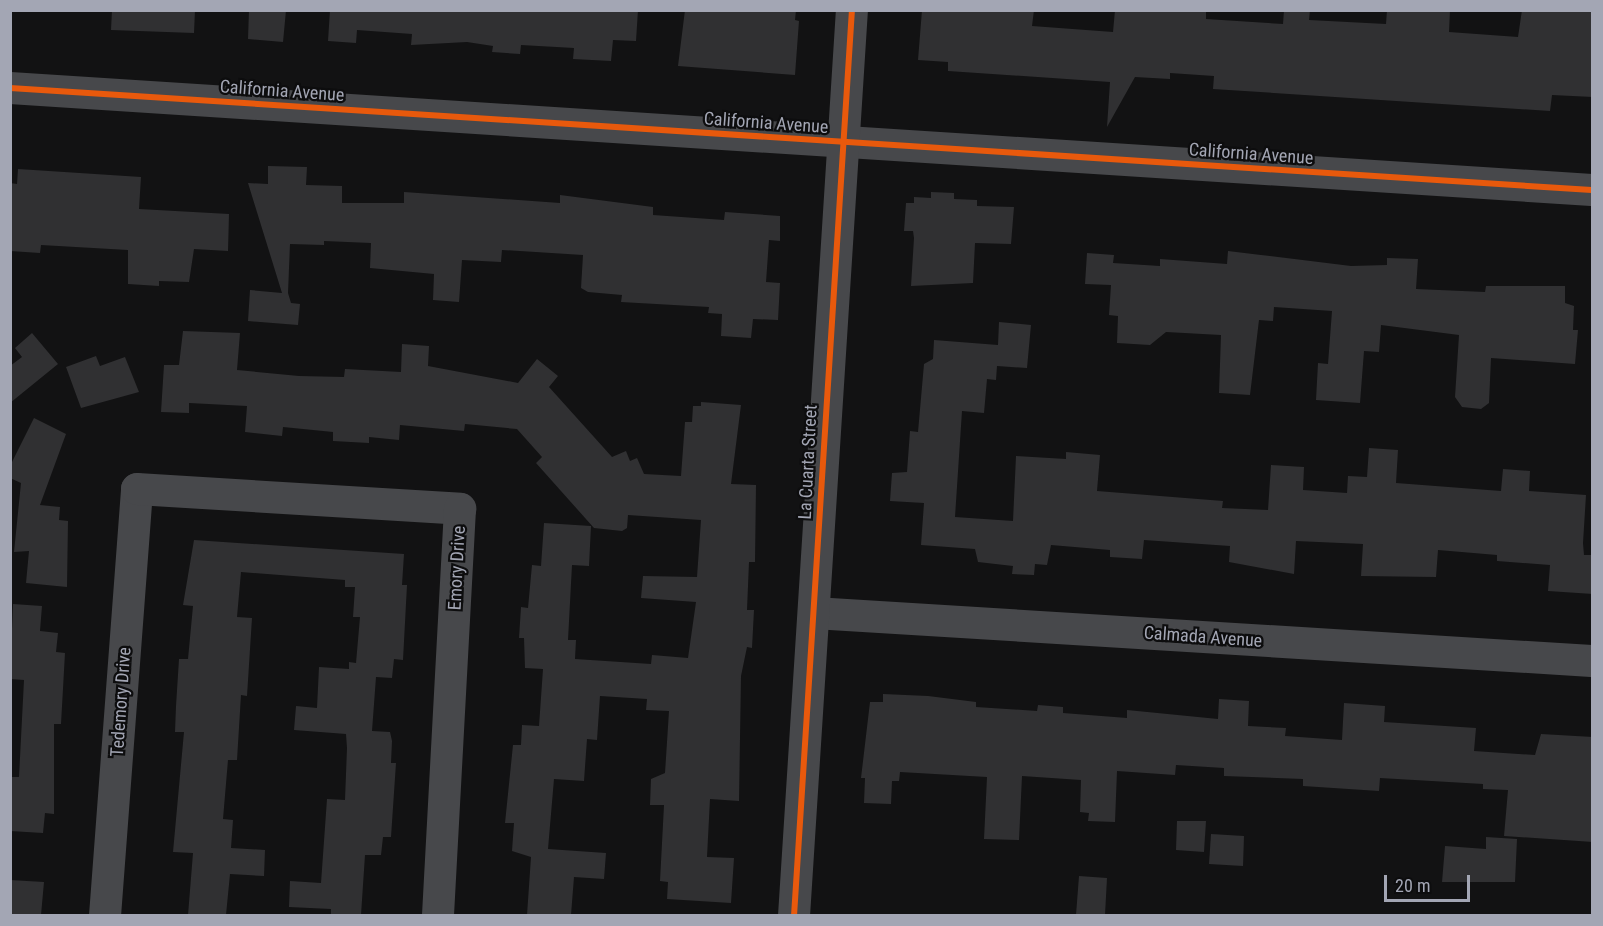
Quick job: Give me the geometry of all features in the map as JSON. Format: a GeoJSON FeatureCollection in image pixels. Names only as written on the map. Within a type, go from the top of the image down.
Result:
{"type":"FeatureCollection","features":[{"type":"Feature","properties":{"kind":"street","name":"La Cuarta Street"},"geometry":{"type":"LineString","coordinates":[[794,915],[852,10]]}},
{"type":"Feature","properties":{"kind":"street","name":"California Avenue"},"geometry":{"type":"LineString","coordinates":[[10,88],[1593,190]]}},
{"type":"Feature","properties":{"kind":"street","name":"Tedemory Drive"},"geometry":{"type":"LineString","coordinates":[[105,915],[137,489]]}},
{"type":"Feature","properties":{"kind":"street","name":"Emory Drive"},"geometry":{"type":"LineString","coordinates":[[137,489],[460,509],[438,915]]}},
{"type":"Feature","properties":{"kind":"street","name":"Calmada Avenue"},"geometry":{"type":"LineString","coordinates":[[814,613],[1593,661]]}},
{"type":"Feature","properties":{"kind":"building"},"geometry":{"type":"Polygon","coordinates":[[[112,10],[195,10],[194,33],[111,30],[112,10]]]}},
{"type":"Feature","properties":{"kind":"building"},"geometry":{"type":"Polygon","coordinates":[[[249,10],[286,10],[283,42],[248,39],[249,10]]]}},
{"type":"Feature","properties":{"kind":"building"},"geometry":{"type":"Polygon","coordinates":[[[330,10],[638,10],[636,41],[613,40],[611,61],[573,59],[574,48],[521,45],[520,54],[492,52],[493,46],[467,42],[411,45],[412,34],[357,30],[356,43],[328,41],[330,10]]]}},
{"type":"Feature","properties":{"kind":"building"},"geometry":{"type":"Polygon","coordinates":[[[685,10],[796,10],[795,20],[799,21],[795,75],[678,66],[685,10]]]}},
{"type":"Feature","properties":{"kind":"building"},"geometry":{"type":"Polygon","coordinates":[[[922,10],[1034,10],[1032,26],[1113,32],[1115,10],[1206,10],[1206,19],[1283,24],[1284,10],[1310,10],[1309,20],[1386,24],[1387,10],[1450,10],[1449,32],[1518,37],[1522,10],[1593,10],[1593,97],[1552,95],[1550,111],[1213,89],[1214,76],[1170,73],[1170,79],[1135,77],[1107,127],[1110,82],[948,71],[948,62],[918,60],[922,10]]]}},
{"type":"Feature","properties":{"kind":"building"},"geometry":{"type":"Polygon","coordinates":[[[268,166],[307,167],[306,185],[342,186],[342,203],[404,203],[404,192],[560,203],[560,195],[653,207],[653,215],[724,220],[725,212],[780,216],[780,241],[769,240],[766,282],[780,283],[778,320],[753,319],[751,338],[721,336],[722,314],[708,313],[709,307],[621,302],[622,295],[588,292],[581,288],[583,255],[502,250],[501,262],[462,260],[459,302],[433,300],[434,274],[370,268],[371,243],[324,241],[324,245],[290,244],[288,293],[291,303],[300,304],[298,325],[248,321],[250,290],[282,293],[248,183],[268,184],[268,166]]]}},
{"type":"Feature","properties":{"kind":"building"},"geometry":{"type":"Polygon","coordinates":[[[18,169],[141,177],[139,209],[229,214],[228,251],[194,249],[189,282],[159,281],[159,286],[128,284],[128,250],[41,245],[40,253],[10,251],[10,183],[17,184],[18,169]]]}},
{"type":"Feature","properties":{"kind":"building"},"geometry":{"type":"Polygon","coordinates":[[[931,192],[954,193],[954,199],[977,200],[977,206],[1014,207],[1011,244],[975,243],[973,283],[911,286],[914,238],[913,231],[904,231],[906,203],[914,203],[914,197],[931,198],[931,192]]]}},
{"type":"Feature","properties":{"kind":"building"},"geometry":{"type":"Polygon","coordinates":[[[1228,251],[1351,266],[1387,265],[1387,258],[1418,259],[1416,289],[1485,292],[1486,286],[1565,286],[1565,303],[1574,306],[1573,330],[1578,330],[1575,364],[1491,358],[1489,403],[1481,409],[1462,407],[1455,397],[1459,335],[1381,325],[1379,352],[1364,351],[1360,403],[1316,400],[1318,363],[1328,364],[1332,311],[1274,307],[1273,321],[1259,320],[1250,395],[1219,393],[1221,335],[1166,332],[1150,345],[1117,343],[1118,316],[1109,315],[1111,285],[1085,284],[1087,253],[1114,255],[1113,263],[1160,266],[1160,259],[1227,264],[1228,251]]]}},
{"type":"Feature","properties":{"kind":"building"},"geometry":{"type":"Polygon","coordinates":[[[999,322],[1031,325],[1027,368],[997,366],[996,380],[987,379],[984,413],[962,411],[955,517],[1013,521],[1016,456],[1066,459],[1066,452],[1100,455],[1097,491],[1223,501],[1222,508],[1268,510],[1271,465],[1304,467],[1303,490],[1347,493],[1348,476],[1367,477],[1369,448],[1398,450],[1396,483],[1501,491],[1503,469],[1530,471],[1529,491],[1586,495],[1583,543],[1584,555],[1593,555],[1593,594],[1548,591],[1550,565],[1497,561],[1497,555],[1438,550],[1436,577],[1361,576],[1363,544],[1296,541],[1294,574],[1229,562],[1230,546],[1144,540],[1142,559],[1110,557],[1110,550],[1051,545],[1047,565],[1035,564],[1034,575],[1012,574],[1013,566],[978,562],[975,549],[921,545],[924,503],[890,501],[892,473],[907,472],[910,431],[918,432],[924,364],[933,359],[934,340],[998,345],[999,322]]]}},
{"type":"Feature","properties":{"kind":"building"},"geometry":{"type":"Polygon","coordinates":[[[183,331],[240,333],[237,370],[299,376],[344,377],[345,369],[401,372],[402,344],[429,346],[428,366],[518,383],[537,359],[558,376],[549,387],[612,457],[626,451],[630,461],[637,458],[644,474],[681,476],[685,422],[692,422],[693,406],[701,406],[701,402],[741,405],[731,484],[756,485],[755,562],[749,562],[747,610],[754,610],[752,648],[747,647],[741,676],[739,801],[710,799],[707,857],[734,858],[731,903],[667,899],[668,882],[660,881],[664,805],[650,805],[651,779],[665,773],[669,711],[646,710],[647,699],[600,696],[597,740],[587,739],[584,781],[554,779],[548,849],[606,853],[604,879],[574,877],[571,915],[527,915],[531,857],[512,851],[514,823],[505,823],[513,745],[521,745],[522,725],[539,726],[543,669],[525,668],[524,638],[519,638],[521,607],[528,608],[532,565],[541,566],[544,523],[591,526],[589,566],[572,565],[568,640],[576,640],[575,659],[651,664],[652,655],[688,658],[696,602],[641,598],[643,576],[697,577],[701,520],[628,515],[627,528],[622,531],[594,528],[536,463],[542,457],[517,429],[465,424],[464,431],[400,425],[399,440],[369,437],[369,443],[333,441],[333,432],[283,427],[282,436],[245,432],[247,406],[189,403],[189,413],[161,412],[164,365],[179,365],[183,331]]]}},
{"type":"Feature","properties":{"kind":"building"},"geometry":{"type":"Polygon","coordinates":[[[32,333],[58,364],[10,403],[10,366],[22,357],[15,348],[32,333]]]}},
{"type":"Feature","properties":{"kind":"building"},"geometry":{"type":"Polygon","coordinates":[[[96,356],[100,366],[125,357],[139,392],[81,408],[66,367],[96,356]]]}},
{"type":"Feature","properties":{"kind":"building"},"geometry":{"type":"Polygon","coordinates":[[[34,418],[66,434],[40,505],[60,507],[59,520],[68,521],[67,587],[26,583],[29,551],[14,552],[21,483],[10,478],[10,466],[34,418]]]}},
{"type":"Feature","properties":{"kind":"building"},"geometry":{"type":"Polygon","coordinates":[[[194,540],[404,554],[402,585],[407,585],[403,660],[394,659],[392,678],[376,677],[372,731],[390,732],[391,763],[396,763],[391,837],[383,837],[381,855],[365,855],[361,915],[331,915],[331,909],[289,907],[290,881],[321,883],[327,799],[345,800],[347,748],[346,734],[294,730],[296,706],[317,708],[319,667],[349,669],[349,662],[356,663],[360,617],[353,617],[355,587],[345,587],[345,580],[241,572],[237,617],[252,618],[247,696],[241,695],[237,760],[228,760],[223,819],[233,820],[231,848],[265,850],[264,876],[230,874],[226,915],[188,915],[193,853],[173,852],[184,732],[175,732],[179,659],[188,659],[193,606],[183,605],[194,540]]]}},
{"type":"Feature","properties":{"kind":"building"},"geometry":{"type":"Polygon","coordinates":[[[13,604],[42,606],[40,631],[58,633],[56,652],[65,653],[61,724],[54,724],[54,814],[45,813],[43,833],[10,831],[10,777],[19,777],[24,680],[10,679],[13,604]]]}},
{"type":"Feature","properties":{"kind":"building"},"geometry":{"type":"Polygon","coordinates":[[[883,694],[928,696],[976,702],[976,707],[1037,711],[1038,705],[1063,707],[1063,713],[1127,718],[1127,710],[1218,719],[1219,699],[1249,701],[1248,726],[1286,728],[1285,736],[1342,740],[1344,703],[1385,706],[1384,722],[1476,728],[1474,751],[1535,755],[1541,734],[1593,737],[1593,842],[1504,836],[1508,790],[1483,789],[1483,784],[1380,778],[1379,791],[1303,786],[1303,779],[1224,776],[1224,768],[1176,765],[1175,775],[1117,771],[1115,822],[1088,821],[1089,813],[1080,812],[1081,780],[1022,776],[1019,840],[984,839],[987,777],[900,772],[899,781],[892,781],[891,804],[864,803],[865,778],[861,778],[870,702],[883,702],[883,694]]]}},
{"type":"Feature","properties":{"kind":"building"},"geometry":{"type":"Polygon","coordinates":[[[1177,821],[1206,821],[1204,852],[1176,850],[1177,821]]]}},
{"type":"Feature","properties":{"kind":"building"},"geometry":{"type":"Polygon","coordinates":[[[1211,834],[1244,836],[1243,866],[1209,864],[1211,834]]]}},
{"type":"Feature","properties":{"kind":"building"},"geometry":{"type":"Polygon","coordinates":[[[1486,837],[1517,839],[1515,882],[1442,882],[1445,846],[1486,849],[1486,837]]]}},
{"type":"Feature","properties":{"kind":"building"},"geometry":{"type":"Polygon","coordinates":[[[1079,876],[1107,878],[1105,915],[1076,915],[1079,876]]]}},
{"type":"Feature","properties":{"kind":"building"},"geometry":{"type":"Polygon","coordinates":[[[10,880],[44,882],[41,915],[10,915],[10,880]]]}},
{"type":"Feature","properties":{"kind":"cycle path"},"geometry":{"type":"LineString","coordinates":[[794,916],[852,10]]}},
{"type":"Feature","properties":{"kind":"cycle path"},"geometry":{"type":"LineString","coordinates":[[10,88],[1592,190]]}}]}
